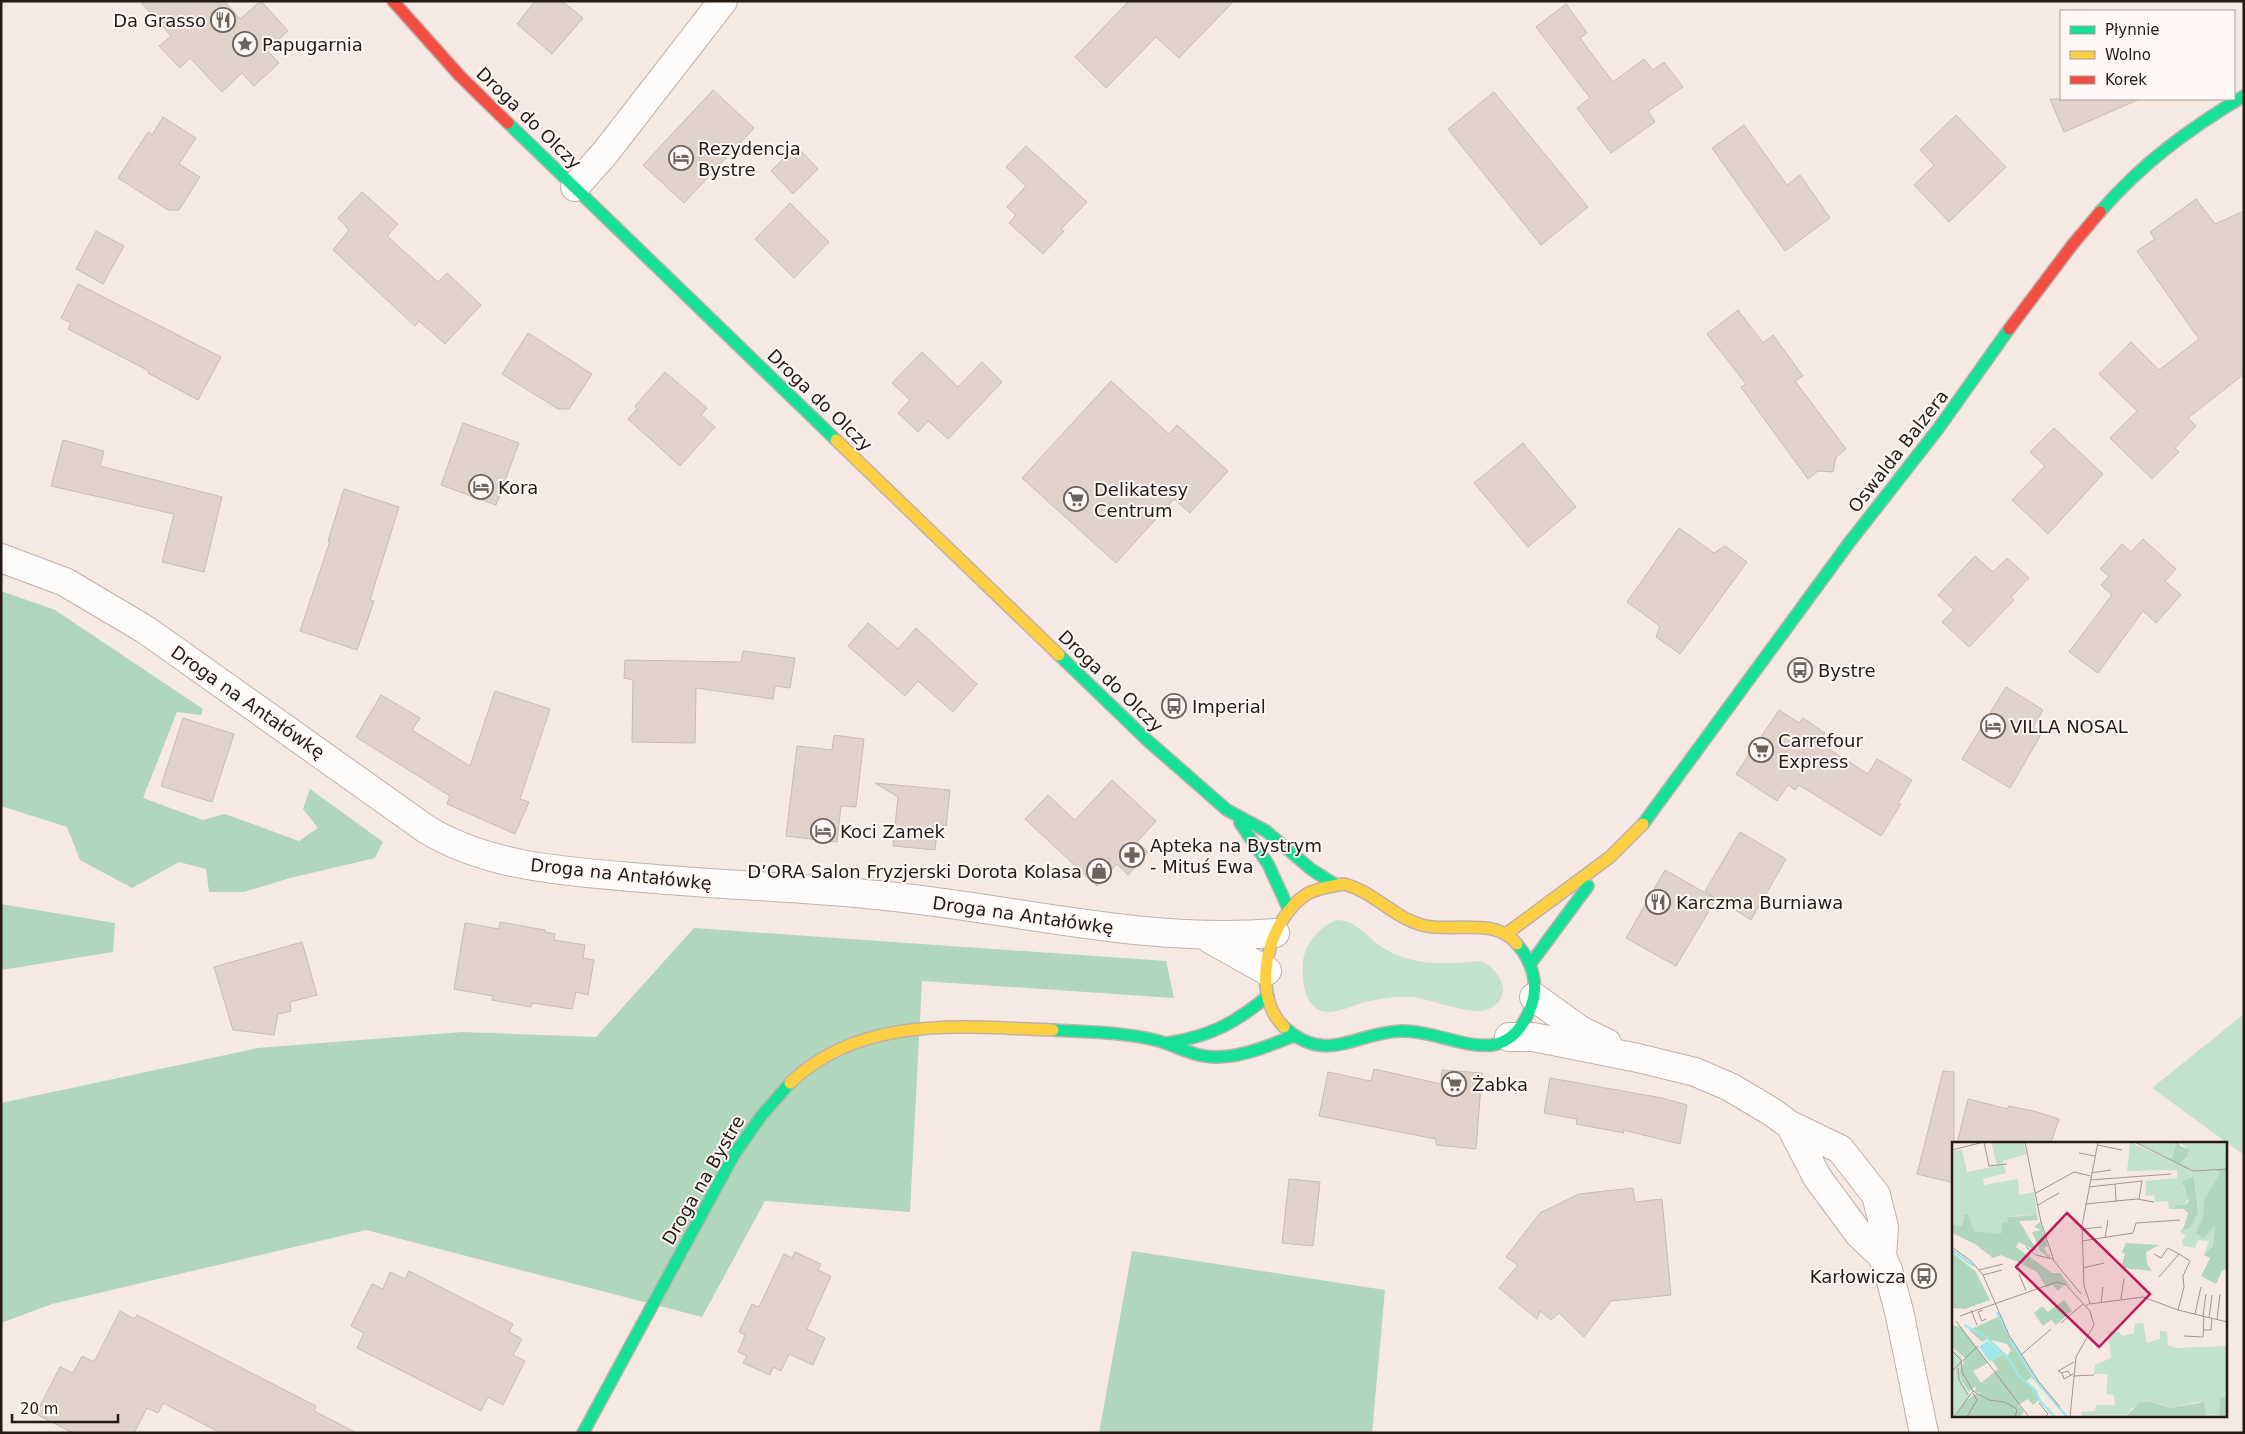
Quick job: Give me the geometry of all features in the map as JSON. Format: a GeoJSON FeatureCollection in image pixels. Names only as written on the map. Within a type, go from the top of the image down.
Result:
{"type":"FeatureCollection","features":[{"type":"Feature","properties":{"kind":"street","name":"Droga do Olczy"},"geometry":{"type":"LineString","coordinates":[[393,1],[460,76],[1093,689],[1207,794],[1233,814],[1266,831],[1312,870],[1336,885]]}},
{"type":"Feature","properties":{"kind":"street"},"geometry":{"type":"LineString","coordinates":[[575,187],[604,153],[723,1]]}},
{"type":"Feature","properties":{"kind":"street","name":"Oswalda Balzera"},"geometry":{"type":"LineString","coordinates":[[1506,934],[1521,925],[1610,857],[1645,822],[1691,762],[1879,503],[1936,432],[2086,227],[2123,187],[2160,152],[2198,123],[2244,96]]}},
{"type":"Feature","properties":{"kind":"street","name":"Droga na Antałówkę"},"geometry":{"type":"LineString","coordinates":[[1,558],[65,582],[146,630],[426,829],[445,841],[474,851],[564,871],[877,895],[1113,928],[1205,936],[1275,933]]}},
{"type":"Feature","properties":{"kind":"street","name":"Droga do Olczy"},"geometry":{"type":"LineString","coordinates":[[1233,814],[1265,858],[1282,889],[1289,910]]}},
{"type":"Feature","properties":{"kind":"street","name":"Oswalda Balzera"},"geometry":{"type":"LineString","coordinates":[[1531,963],[1610,857]]}},
{"type":"Feature","properties":{"kind":"street"},"geometry":{"type":"LineString","coordinates":[[1344,884],[1362,889],[1392,912],[1415,923],[1441,929],[1488,928],[1506,934],[1520,946],[1531,963],[1535,976],[1533,1007],[1526,1018],[1509,1037],[1500,1042],[1481,1046],[1457,1043],[1424,1033],[1400,1031],[1354,1044],[1327,1047],[1303,1041],[1294,1036],[1276,1018],[1268,983],[1275,933],[1289,910],[1313,891],[1336,885],[1344,884]]}},
{"type":"Feature","properties":{"kind":"street","name":"Droga na Antałówkę"},"geometry":{"type":"LineString","coordinates":[[1205,936],[1242,954],[1268,983]]}},
{"type":"Feature","properties":{"kind":"street","name":"Droga na Bystre"},"geometry":{"type":"LineString","coordinates":[[1167,1043],[1195,1040],[1226,1028],[1268,983]]}},
{"type":"Feature","properties":{"kind":"street"},"geometry":{"type":"LineString","coordinates":[[1534,997],[1580,1030],[1638,1058]]}},
{"type":"Feature","properties":{"kind":"street","name":"Droga na Bystre"},"geometry":{"type":"LineString","coordinates":[[582,1433],[734,1153],[772,1102],[800,1075],[819,1061],[865,1040],[934,1027],[967,1026],[1126,1035],[1167,1043],[1188,1052],[1215,1057],[1246,1053],[1294,1036]]}},
{"type":"Feature","properties":{"kind":"street"},"geometry":{"type":"LineString","coordinates":[[1509,1037],[1533,1037],[1638,1058],[1695,1072],[1730,1087],[1790,1125],[1840,1149],[1876,1195],[1884,1227],[1882,1256],[1900,1310],[1924,1433]]}},
{"type":"Feature","properties":{"kind":"street"},"geometry":{"type":"LineString","coordinates":[[1790,1125],[1817,1177],[1859,1234],[1882,1256]]}},
{"type":"Feature","properties":{"kind":"green space"},"geometry":{"type":"Polygon","coordinates":[[[1,591],[55,610],[203,709],[201,715],[177,712],[143,798],[203,820],[225,814],[299,841],[318,828],[303,809],[310,789],[383,842],[375,858],[290,878],[244,892],[209,892],[206,869],[179,862],[132,888],[80,860],[67,827],[1,806],[1,591]]]}},
{"type":"Feature","properties":{"kind":"green space"},"geometry":{"type":"Polygon","coordinates":[[[1,904],[115,923],[113,952],[1,970],[1,904]]]}},
{"type":"Feature","properties":{"kind":"green space"},"geometry":{"type":"Polygon","coordinates":[[[1337,920],[1356,926],[1382,947],[1405,958],[1430,963],[1480,961],[1494,970],[1498,976],[1503,990],[1501,997],[1497,1004],[1481,1011],[1472,1011],[1421,998],[1407,997],[1391,997],[1364,1002],[1332,1012],[1319,1010],[1310,1002],[1303,982],[1304,955],[1314,936],[1325,926],[1337,920]]]}},
{"type":"Feature","properties":{"kind":"green space"},"geometry":{"type":"Polygon","coordinates":[[[694,928],[1166,961],[1174,998],[922,981],[910,1212],[765,1201],[702,1317],[366,1230],[52,1304],[1,1323],[1,1103],[258,1048],[462,1032],[596,1037],[694,928]]]}},
{"type":"Feature","properties":{"kind":"green space"},"geometry":{"type":"Polygon","coordinates":[[[2244,1014],[2244,1155],[2152,1088],[2244,1014]]]}},
{"type":"Feature","properties":{"kind":"green space"},"geometry":{"type":"Polygon","coordinates":[[[1132,1251],[1385,1290],[1372,1433],[1099,1433],[1132,1251]]]}},
{"type":"Feature","properties":{"kind":"building"},"geometry":{"type":"Polygon","coordinates":[[[140,1],[224,1],[240,19],[261,1],[288,31],[267,50],[279,63],[254,86],[242,73],[222,92],[190,58],[180,68],[159,46],[171,36],[140,1]]]}},
{"type":"Feature","properties":{"kind":"building"},"geometry":{"type":"Polygon","coordinates":[[[535,1],[562,1],[583,18],[552,54],[517,24],[535,1]]]}},
{"type":"Feature","properties":{"kind":"building"},"geometry":{"type":"Polygon","coordinates":[[[1129,1],[1234,1],[1179,58],[1156,37],[1106,88],[1075,57],[1129,1]]]}},
{"type":"Feature","properties":{"kind":"building"},"geometry":{"type":"Polygon","coordinates":[[[1566,4],[1587,33],[1580,38],[1613,82],[1644,59],[1653,70],[1664,62],[1683,87],[1648,111],[1655,122],[1611,153],[1577,108],[1590,98],[1536,27],[1566,4]]]}},
{"type":"Feature","properties":{"kind":"building"},"geometry":{"type":"Polygon","coordinates":[[[713,90],[754,128],[684,203],[643,165],[713,90]]]}},
{"type":"Feature","properties":{"kind":"building"},"geometry":{"type":"Polygon","coordinates":[[[1494,92],[1588,207],[1541,245],[1448,129],[1494,92]]]}},
{"type":"Feature","properties":{"kind":"building"},"geometry":{"type":"Polygon","coordinates":[[[2050,99],[2138,100],[2064,132],[2050,99]]]}},
{"type":"Feature","properties":{"kind":"building"},"geometry":{"type":"Polygon","coordinates":[[[1956,115],[2006,167],[1949,222],[1914,185],[1934,165],[1920,150],[1956,115]]]}},
{"type":"Feature","properties":{"kind":"building"},"geometry":{"type":"Polygon","coordinates":[[[163,117],[196,138],[179,164],[200,177],[179,210],[168,210],[118,178],[148,132],[152,135],[163,117]]]}},
{"type":"Feature","properties":{"kind":"building"},"geometry":{"type":"Polygon","coordinates":[[[1744,125],[1787,185],[1800,175],[1830,218],[1785,251],[1712,148],[1744,125]]]}},
{"type":"Feature","properties":{"kind":"building"},"geometry":{"type":"Polygon","coordinates":[[[796,146],[818,169],[793,194],[771,171],[796,146]]]}},
{"type":"Feature","properties":{"kind":"building"},"geometry":{"type":"Polygon","coordinates":[[[1026,146],[1087,202],[1061,229],[1064,231],[1043,254],[1009,223],[1016,215],[1007,207],[1026,186],[1006,167],[1026,146]]]}},
{"type":"Feature","properties":{"kind":"building"},"geometry":{"type":"Polygon","coordinates":[[[362,192],[398,224],[387,236],[438,282],[447,273],[481,305],[445,344],[419,321],[415,326],[333,250],[349,230],[338,218],[362,192]]]}},
{"type":"Feature","properties":{"kind":"building"},"geometry":{"type":"Polygon","coordinates":[[[2196,199],[2215,224],[2244,211],[2244,374],[2188,418],[2196,426],[2175,448],[2179,452],[2152,479],[2110,438],[2137,411],[2099,374],[2131,342],[2159,370],[2199,339],[2137,251],[2155,239],[2150,232],[2196,199]]]}},
{"type":"Feature","properties":{"kind":"building"},"geometry":{"type":"Polygon","coordinates":[[[790,203],[829,242],[794,278],[755,239],[790,203]]]}},
{"type":"Feature","properties":{"kind":"building"},"geometry":{"type":"Polygon","coordinates":[[[96,231],[124,246],[103,284],[76,269],[96,231]]]}},
{"type":"Feature","properties":{"kind":"building"},"geometry":{"type":"Polygon","coordinates":[[[78,284],[221,357],[198,400],[148,373],[149,371],[68,329],[71,323],[61,318],[78,284]]]}},
{"type":"Feature","properties":{"kind":"building"},"geometry":{"type":"Polygon","coordinates":[[[1738,310],[1763,343],[1773,335],[1803,376],[1795,381],[1846,449],[1836,457],[1833,472],[1818,471],[1808,479],[1741,387],[1746,384],[1707,334],[1738,310]]]}},
{"type":"Feature","properties":{"kind":"building"},"geometry":{"type":"Polygon","coordinates":[[[528,333],[592,374],[569,409],[558,409],[502,374],[528,333]]]}},
{"type":"Feature","properties":{"kind":"building"},"geometry":{"type":"Polygon","coordinates":[[[922,352],[958,387],[982,362],[1002,382],[948,439],[928,421],[918,432],[898,413],[910,400],[892,383],[922,352]]]}},
{"type":"Feature","properties":{"kind":"building"},"geometry":{"type":"Polygon","coordinates":[[[665,372],[707,408],[701,415],[715,427],[680,466],[628,419],[637,409],[635,406],[665,372]]]}},
{"type":"Feature","properties":{"kind":"building"},"geometry":{"type":"Polygon","coordinates":[[[1111,381],[1169,434],[1177,425],[1228,471],[1190,513],[1174,499],[1116,563],[1022,478],[1111,381]]]}},
{"type":"Feature","properties":{"kind":"building"},"geometry":{"type":"Polygon","coordinates":[[[463,423],[519,443],[496,505],[441,485],[463,423]]]}},
{"type":"Feature","properties":{"kind":"building"},"geometry":{"type":"Polygon","coordinates":[[[2054,428],[2103,474],[2048,534],[2012,500],[2045,466],[2030,452],[2054,428]]]}},
{"type":"Feature","properties":{"kind":"building"},"geometry":{"type":"Polygon","coordinates":[[[63,440],[104,451],[100,466],[222,497],[204,572],[162,562],[174,514],[51,486],[63,440]]]}},
{"type":"Feature","properties":{"kind":"building"},"geometry":{"type":"Polygon","coordinates":[[[1523,443],[1576,507],[1528,547],[1474,483],[1523,443]]]}},
{"type":"Feature","properties":{"kind":"building"},"geometry":{"type":"Polygon","coordinates":[[[344,489],[399,507],[370,600],[374,601],[357,650],[300,631],[330,541],[328,541],[344,489]]]}},
{"type":"Feature","properties":{"kind":"building"},"geometry":{"type":"Polygon","coordinates":[[[1679,528],[1714,553],[1725,546],[1747,562],[1680,654],[1656,637],[1660,626],[1627,602],[1679,528]]]}},
{"type":"Feature","properties":{"kind":"building"},"geometry":{"type":"Polygon","coordinates":[[[2143,539],[2176,569],[2165,581],[2181,595],[2156,623],[2143,611],[2098,673],[2069,652],[2112,595],[2101,585],[2109,576],[2100,569],[2122,544],[2131,552],[2143,539]]]}},
{"type":"Feature","properties":{"kind":"building"},"geometry":{"type":"Polygon","coordinates":[[[1975,556],[1993,572],[2007,558],[2029,578],[2011,597],[2014,600],[1969,647],[1942,622],[1954,610],[1938,595],[1975,556]]]}},
{"type":"Feature","properties":{"kind":"building"},"geometry":{"type":"Polygon","coordinates":[[[868,623],[898,649],[916,628],[977,684],[953,712],[918,681],[905,696],[848,646],[868,623]]]}},
{"type":"Feature","properties":{"kind":"building"},"geometry":{"type":"Polygon","coordinates":[[[743,651],[795,658],[790,688],[775,686],[773,699],[696,688],[695,743],[632,742],[633,680],[624,678],[625,660],[741,662],[743,651]]]}},
{"type":"Feature","properties":{"kind":"building"},"geometry":{"type":"Polygon","coordinates":[[[2006,687],[2043,710],[2033,727],[2042,733],[2010,788],[1962,759],[2006,687]]]}},
{"type":"Feature","properties":{"kind":"building"},"geometry":{"type":"Polygon","coordinates":[[[495,691],[550,709],[520,799],[529,802],[515,834],[447,804],[450,796],[356,737],[381,695],[420,718],[412,730],[470,766],[495,691]]]}},
{"type":"Feature","properties":{"kind":"building"},"geometry":{"type":"Polygon","coordinates":[[[1779,710],[1799,723],[1803,718],[1825,733],[1818,742],[1868,774],[1877,759],[1912,780],[1898,803],[1901,804],[1881,836],[1799,785],[1795,790],[1788,785],[1777,801],[1736,774],[1779,710]]]}},
{"type":"Feature","properties":{"kind":"building"},"geometry":{"type":"Polygon","coordinates":[[[183,718],[234,734],[212,802],[161,786],[183,718]]]}},
{"type":"Feature","properties":{"kind":"building"},"geometry":{"type":"Polygon","coordinates":[[[834,735],[864,739],[856,807],[841,806],[837,842],[786,836],[797,746],[832,750],[834,735]]]}},
{"type":"Feature","properties":{"kind":"building"},"geometry":{"type":"Polygon","coordinates":[[[1112,780],[1156,821],[1137,842],[1148,852],[1128,875],[1117,864],[1097,886],[1025,819],[1048,795],[1075,820],[1112,780]]]}},
{"type":"Feature","properties":{"kind":"building"},"geometry":{"type":"Polygon","coordinates":[[[875,783],[950,790],[946,827],[938,822],[935,850],[893,846],[898,797],[875,783]]]}},
{"type":"Feature","properties":{"kind":"building"},"geometry":{"type":"Polygon","coordinates":[[[1740,832],[1786,859],[1751,920],[1705,891],[1740,832]]]}},
{"type":"Feature","properties":{"kind":"building"},"geometry":{"type":"Polygon","coordinates":[[[1665,870],[1716,899],[1676,966],[1626,938],[1665,870]]]}},
{"type":"Feature","properties":{"kind":"building"},"geometry":{"type":"Polygon","coordinates":[[[500,922],[545,930],[545,932],[555,934],[554,940],[585,945],[583,958],[594,960],[588,995],[576,992],[572,1009],[532,1003],[531,1007],[492,1000],[493,996],[454,989],[465,923],[499,929],[500,922]]]}},
{"type":"Feature","properties":{"kind":"building"},"geometry":{"type":"Polygon","coordinates":[[[302,942],[317,995],[290,1002],[291,1011],[278,1014],[274,1035],[233,1030],[214,967],[302,942]]]}},
{"type":"Feature","properties":{"kind":"building"},"geometry":{"type":"Polygon","coordinates":[[[1374,1069],[1441,1084],[1442,1070],[1482,1073],[1476,1149],[1436,1145],[1436,1139],[1319,1116],[1328,1072],[1371,1081],[1374,1069]]]}},
{"type":"Feature","properties":{"kind":"building"},"geometry":{"type":"Polygon","coordinates":[[[1943,1071],[1954,1072],[1952,1183],[1917,1174],[1943,1071]]]}},
{"type":"Feature","properties":{"kind":"building"},"geometry":{"type":"Polygon","coordinates":[[[1550,1078],[1662,1098],[1687,1105],[1680,1144],[1623,1130],[1624,1133],[1576,1124],[1577,1119],[1544,1113],[1550,1078]]]}},
{"type":"Feature","properties":{"kind":"building"},"geometry":{"type":"Polygon","coordinates":[[[1968,1099],[2008,1109],[2008,1106],[2034,1111],[2059,1119],[2051,1142],[1957,1142],[1968,1099]]]}},
{"type":"Feature","properties":{"kind":"building"},"geometry":{"type":"Polygon","coordinates":[[[1289,1179],[1320,1182],[1313,1246],[1282,1243],[1289,1179]]]}},
{"type":"Feature","properties":{"kind":"building"},"geometry":{"type":"Polygon","coordinates":[[[1633,1188],[1635,1202],[1662,1199],[1671,1295],[1611,1301],[1584,1337],[1559,1313],[1551,1320],[1540,1311],[1537,1319],[1499,1288],[1518,1265],[1506,1257],[1540,1213],[1579,1194],[1633,1188]]]}},
{"type":"Feature","properties":{"kind":"building"},"geometry":{"type":"Polygon","coordinates":[[[795,1252],[821,1264],[818,1270],[831,1276],[807,1329],[825,1338],[813,1365],[789,1354],[781,1371],[773,1367],[770,1375],[743,1363],[747,1356],[738,1352],[745,1335],[739,1332],[752,1304],[759,1307],[784,1254],[792,1258],[795,1252]]]}},
{"type":"Feature","properties":{"kind":"building"},"geometry":{"type":"Polygon","coordinates":[[[409,1271],[513,1324],[509,1332],[522,1339],[513,1355],[525,1361],[503,1405],[488,1397],[481,1411],[357,1348],[364,1333],[351,1326],[372,1284],[383,1289],[390,1272],[405,1279],[409,1271]]]}},
{"type":"Feature","properties":{"kind":"building"},"geometry":{"type":"Polygon","coordinates":[[[120,1311],[134,1319],[137,1315],[316,1406],[314,1411],[357,1433],[221,1433],[163,1403],[158,1413],[147,1408],[134,1433],[73,1433],[36,1414],[60,1367],[73,1373],[82,1356],[94,1362],[120,1311]]]}},
{"type":"Feature","properties":{"kind":"traffic: fast"},"geometry":{"type":"LineString","coordinates":[[2100,212],[2132,178],[2167,148],[2204,121],[2244,96]]}},
{"type":"Feature","properties":{"kind":"traffic: fast"},"geometry":{"type":"LineString","coordinates":[[508,123],[836,440]]}},
{"type":"Feature","properties":{"kind":"traffic: fast"},"geometry":{"type":"LineString","coordinates":[[1643,824],[1849,543],[1938,429],[2009,329]]}},
{"type":"Feature","properties":{"kind":"traffic: fast"},"geometry":{"type":"LineString","coordinates":[[1059,655],[1147,740],[1227,810],[1266,831],[1312,870],[1336,885]]}},
{"type":"Feature","properties":{"kind":"traffic: fast"},"geometry":{"type":"LineString","coordinates":[[1240,823],[1268,864],[1289,910]]}},
{"type":"Feature","properties":{"kind":"traffic: fast"},"geometry":{"type":"LineString","coordinates":[[1531,963],[1588,886]]}},
{"type":"Feature","properties":{"kind":"traffic: fast"},"geometry":{"type":"LineString","coordinates":[[1284,1027],[1299,1038],[1314,1044],[1328,1046],[1402,1031],[1421,1033],[1476,1045],[1492,1045],[1508,1039],[1521,1026],[1534,996],[1535,988],[1530,964],[1517,944]]}},
{"type":"Feature","properties":{"kind":"traffic: fast"},"geometry":{"type":"LineString","coordinates":[[1168,1043],[1197,1036],[1222,1027],[1244,1014],[1268,996]]}},
{"type":"Feature","properties":{"kind":"traffic: fast"},"geometry":{"type":"LineString","coordinates":[[1053,1030],[1143,1037],[1209,1057],[1247,1053],[1294,1036]]}},
{"type":"Feature","properties":{"kind":"traffic: fast"},"geometry":{"type":"LineString","coordinates":[[583,1433],[735,1153],[762,1115],[790,1083]]}},
{"type":"Feature","properties":{"kind":"traffic: slow"},"geometry":{"type":"LineString","coordinates":[[836,440],[1059,655]]}},
{"type":"Feature","properties":{"kind":"traffic: slow"},"geometry":{"type":"LineString","coordinates":[[1506,934],[1610,857],[1643,824]]}},
{"type":"Feature","properties":{"kind":"traffic: slow"},"geometry":{"type":"LineString","coordinates":[[1344,884],[1365,893],[1415,923],[1438,927],[1486,928],[1508,936],[1517,944]]}},
{"type":"Feature","properties":{"kind":"traffic: slow"},"geometry":{"type":"LineString","coordinates":[[1284,1027],[1273,1013],[1267,995],[1268,957],[1273,938],[1293,905],[1307,894],[1329,886],[1344,884]]}},
{"type":"Feature","properties":{"kind":"traffic: slow"},"geometry":{"type":"LineString","coordinates":[[790,1083],[818,1061],[849,1045],[881,1035],[949,1027],[1053,1030]]}},
{"type":"Feature","properties":{"kind":"traffic: jam"},"geometry":{"type":"LineString","coordinates":[[393,1],[460,76],[508,123]]}},
{"type":"Feature","properties":{"kind":"traffic: jam"},"geometry":{"type":"LineString","coordinates":[[2009,329],[2073,244],[2100,212]]}},
{"type":"Feature","properties":{"kind":"place","name":"Da Grasso"},"geometry":{"type":"Point","coordinates":[223,20]}},
{"type":"Feature","properties":{"kind":"place","name":"Papugarnia"},"geometry":{"type":"Point","coordinates":[245,44]}},
{"type":"Feature","properties":{"kind":"place","name":"Rezydencja Bystre"},"geometry":{"type":"Point","coordinates":[681,158]}},
{"type":"Feature","properties":{"kind":"place","name":"Kora"},"geometry":{"type":"Point","coordinates":[481,487]}},
{"type":"Feature","properties":{"kind":"place","name":"Delikatesy Centrum"},"geometry":{"type":"Point","coordinates":[1076,499]}},
{"type":"Feature","properties":{"kind":"place","name":"Bystre"},"geometry":{"type":"Point","coordinates":[1800,670]}},
{"type":"Feature","properties":{"kind":"place","name":"Imperial"},"geometry":{"type":"Point","coordinates":[1174,706]}},
{"type":"Feature","properties":{"kind":"place","name":"VILLA NOSAL"},"geometry":{"type":"Point","coordinates":[1993,726]}},
{"type":"Feature","properties":{"kind":"place","name":"Carrefour Express"},"geometry":{"type":"Point","coordinates":[1761,750]}},
{"type":"Feature","properties":{"kind":"place","name":"Koci Zamek"},"geometry":{"type":"Point","coordinates":[823,831]}},
{"type":"Feature","properties":{"kind":"place","name":"Apteka na Bystrym - Mituś Ewa"},"geometry":{"type":"Point","coordinates":[1132,855]}},
{"type":"Feature","properties":{"kind":"place","name":"D’ORA Salon Fryzjerski Dorota Kolasa"},"geometry":{"type":"Point","coordinates":[1099,871]}},
{"type":"Feature","properties":{"kind":"place","name":"Karczma Burniawa"},"geometry":{"type":"Point","coordinates":[1658,902]}},
{"type":"Feature","properties":{"kind":"place","name":"Żabka"},"geometry":{"type":"Point","coordinates":[1454,1084]}},
{"type":"Feature","properties":{"kind":"place","name":"Karłowicza"},"geometry":{"type":"Point","coordinates":[1924,1276]}}]}
